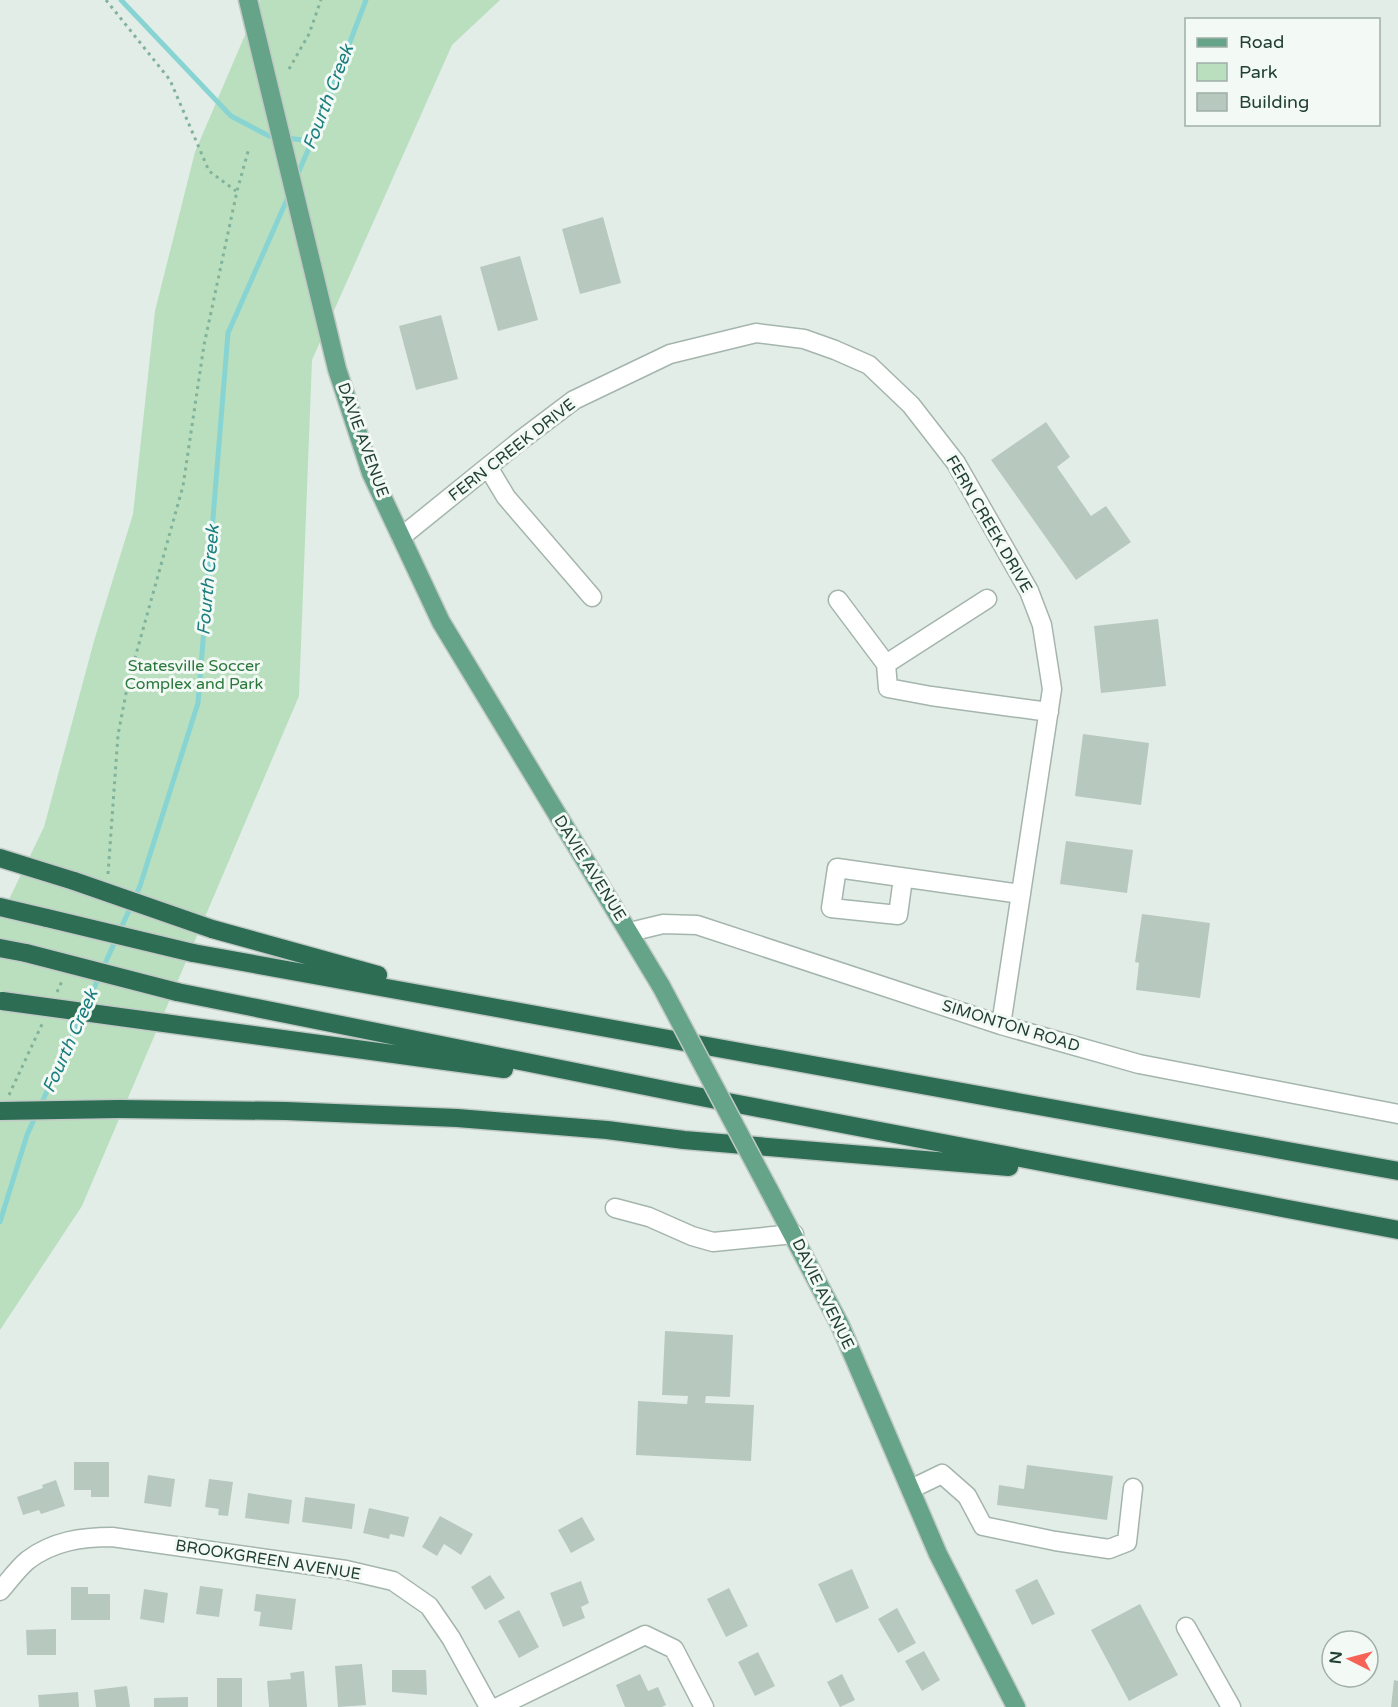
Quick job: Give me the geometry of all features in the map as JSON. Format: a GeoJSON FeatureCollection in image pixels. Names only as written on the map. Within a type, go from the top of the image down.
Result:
{"type":"FeatureCollection","features":[{"type":"Feature","properties":{"kind":"highway"},"geometry":{"type":"LineString","coordinates":[[0,858],[212,928],[481,1004]]}},
{"type":"Feature","properties":{"kind":"highway"},"geometry":{"type":"LineString","coordinates":[[0,907],[193,953],[1398,1171]]}},
{"type":"Feature","properties":{"kind":"highway"},"geometry":{"type":"LineString","coordinates":[[0,948],[177,992],[675,1092],[1398,1230]]}},
{"type":"Feature","properties":{"kind":"highway"},"geometry":{"type":"LineString","coordinates":[[1,1001],[675,1092]]}},
{"type":"Feature","properties":{"kind":"highway"},"geometry":{"type":"LineString","coordinates":[[4,1104],[457,1118],[607,1130],[684,1140],[1102,1175]]}},
{"type":"Feature","properties":{"kind":"main road","name":"DAVIE AVENUE"},"geometry":{"type":"LineString","coordinates":[[248,0],[337,369],[371,473],[441,622],[662,986],[794,1234],[840,1325],[938,1554],[1016,1707]]}},
{"type":"Feature","properties":{"kind":"street","name":"FERN CREEK DRIVE"},"geometry":{"type":"LineString","coordinates":[[401,537],[520,440],[574,400],[670,354],[756,333],[804,339],[869,365],[911,405],[956,462],[1029,591],[1042,625],[1052,689],[1001,1025]]}},
{"type":"Feature","properties":{"kind":"street"},"geometry":{"type":"LineString","coordinates":[[488,467],[506,497],[592,597]]}},
{"type":"Feature","properties":{"kind":"street"},"geometry":{"type":"LineString","coordinates":[[886,664],[987,599]]}},
{"type":"Feature","properties":{"kind":"street"},"geometry":{"type":"LineString","coordinates":[[838,600],[886,664],[888,688],[941,698],[1048,712]]}},
{"type":"Feature","properties":{"kind":"street"},"geometry":{"type":"LineString","coordinates":[[903,878],[1021,894]]}},
{"type":"Feature","properties":{"kind":"street","name":"SIMONTON ROAD"},"geometry":{"type":"LineString","coordinates":[[630,932],[663,924],[697,925],[1001,1025],[1138,1064],[1398,1114]]}},
{"type":"Feature","properties":{"kind":"street"},"geometry":{"type":"LineString","coordinates":[[615,1208],[650,1217],[692,1236],[713,1242],[794,1234]]}},
{"type":"Feature","properties":{"kind":"street"},"geometry":{"type":"LineString","coordinates":[[910,1489],[942,1474],[967,1496],[983,1526],[1055,1541],[1109,1549],[1127,1542],[1133,1488]]}},
{"type":"Feature","properties":{"kind":"street","name":"BROOKGREEN AVENUE"},"geometry":{"type":"LineString","coordinates":[[0,1591],[28,1560],[62,1542],[83,1537],[112,1537],[276,1560],[346,1570],[393,1581],[429,1606],[451,1638],[489,1707]]}},
{"type":"Feature","properties":{"kind":"street"},"geometry":{"type":"LineString","coordinates":[[1186,1627],[1231,1707]]}},
{"type":"Feature","properties":{"kind":"street"},"geometry":{"type":"LineString","coordinates":[[498,1707],[645,1635],[674,1648],[704,1707]]}},
{"type":"Feature","properties":{"kind":"path"},"geometry":{"type":"LineString","coordinates":[[106,0],[170,80],[209,171],[237,191]]}},
{"type":"Feature","properties":{"kind":"path"},"geometry":{"type":"LineString","coordinates":[[289,69],[309,34],[321,0]]}},
{"type":"Feature","properties":{"kind":"path"},"geometry":{"type":"LineString","coordinates":[[107,878],[112,841],[118,735],[128,683],[183,486],[204,345],[237,191],[249,148]]}},
{"type":"Feature","properties":{"kind":"path"},"geometry":{"type":"LineString","coordinates":[[4,1104],[43,1022]]}},
{"type":"Feature","properties":{"kind":"green space","name":"Statesville Soccer Complex and Park"},"geometry":{"type":"Polygon","coordinates":[[[260,0],[500,0],[452,45],[312,360],[299,696],[82,1206],[0,1330],[0,918],[44,827],[94,641],[133,514],[155,311],[195,152],[260,0]]]}},
{"type":"Feature","properties":{"kind":"building"},"geometry":{"type":"Polygon","coordinates":[[[603,217],[621,283],[580,294],[562,229],[603,217]]]}},
{"type":"Feature","properties":{"kind":"building"},"geometry":{"type":"Polygon","coordinates":[[[520,256],[538,320],[498,331],[480,267],[520,256]]]}},
{"type":"Feature","properties":{"kind":"building"},"geometry":{"type":"Polygon","coordinates":[[[441,315],[458,379],[416,390],[399,326],[441,315]]]}},
{"type":"Feature","properties":{"kind":"building"},"geometry":{"type":"Polygon","coordinates":[[[1046,422],[1070,457],[1057,467],[1091,516],[1106,506],[1131,542],[1076,580],[991,460],[1046,422]]]}},
{"type":"Feature","properties":{"kind":"building"},"geometry":{"type":"Polygon","coordinates":[[[1158,619],[1166,686],[1101,693],[1094,626],[1158,619]]]}},
{"type":"Feature","properties":{"kind":"building"},"geometry":{"type":"Polygon","coordinates":[[[1083,734],[1149,743],[1141,805],[1075,796],[1083,734]]]}},
{"type":"Feature","properties":{"kind":"building"},"geometry":{"type":"Polygon","coordinates":[[[1066,841],[1133,850],[1127,893],[1060,884],[1066,841]]]}},
{"type":"Feature","properties":{"kind":"building"},"geometry":{"type":"Polygon","coordinates":[[[1142,914],[1210,923],[1200,998],[1136,990],[1139,963],[1135,962],[1142,914]]]}},
{"type":"Feature","properties":{"kind":"building"},"geometry":{"type":"Polygon","coordinates":[[[665,1331],[733,1335],[730,1397],[706,1396],[705,1403],[754,1405],[751,1461],[636,1455],[638,1401],[687,1404],[688,1396],[662,1395],[665,1331]]]}},
{"type":"Feature","properties":{"kind":"building"},"geometry":{"type":"Polygon","coordinates":[[[74,1462],[109,1462],[109,1497],[91,1497],[91,1490],[74,1490],[74,1462]]]}},
{"type":"Feature","properties":{"kind":"building"},"geometry":{"type":"Polygon","coordinates":[[[1027,1465],[1113,1476],[1107,1520],[997,1505],[999,1485],[1024,1489],[1027,1465]]]}},
{"type":"Feature","properties":{"kind":"building"},"geometry":{"type":"Polygon","coordinates":[[[148,1475],[175,1479],[171,1507],[144,1503],[148,1475]]]}},
{"type":"Feature","properties":{"kind":"building"},"geometry":{"type":"Polygon","coordinates":[[[209,1479],[233,1482],[228,1516],[218,1515],[219,1509],[205,1507],[209,1479]]]}},
{"type":"Feature","properties":{"kind":"building"},"geometry":{"type":"Polygon","coordinates":[[[56,1480],[65,1506],[41,1514],[39,1510],[23,1515],[17,1497],[43,1488],[42,1485],[56,1480]]]}},
{"type":"Feature","properties":{"kind":"building"},"geometry":{"type":"Polygon","coordinates":[[[248,1493],[292,1500],[289,1524],[245,1518],[248,1493]]]}},
{"type":"Feature","properties":{"kind":"building"},"geometry":{"type":"Polygon","coordinates":[[[305,1497],[355,1504],[352,1529],[302,1522],[305,1497]]]}},
{"type":"Feature","properties":{"kind":"building"},"geometry":{"type":"Polygon","coordinates":[[[369,1508],[409,1517],[404,1537],[390,1534],[389,1539],[363,1533],[369,1508]]]}},
{"type":"Feature","properties":{"kind":"building"},"geometry":{"type":"Polygon","coordinates":[[[440,1516],[473,1534],[461,1555],[444,1544],[437,1556],[422,1547],[440,1516]]]}},
{"type":"Feature","properties":{"kind":"building"},"geometry":{"type":"Polygon","coordinates":[[[582,1517],[595,1540],[571,1553],[558,1530],[582,1517]]]}},
{"type":"Feature","properties":{"kind":"building"},"geometry":{"type":"Polygon","coordinates":[[[852,1569],[869,1608],[836,1623],[818,1584],[852,1569]]]}},
{"type":"Feature","properties":{"kind":"building"},"geometry":{"type":"Polygon","coordinates":[[[490,1575],[505,1598],[485,1610],[471,1587],[490,1575]]]}},
{"type":"Feature","properties":{"kind":"building"},"geometry":{"type":"Polygon","coordinates":[[[1037,1579],[1055,1614],[1032,1625],[1015,1590],[1037,1579]]]}},
{"type":"Feature","properties":{"kind":"building"},"geometry":{"type":"Polygon","coordinates":[[[581,1581],[589,1603],[581,1607],[585,1618],[563,1627],[550,1593],[581,1581]]]}},
{"type":"Feature","properties":{"kind":"building"},"geometry":{"type":"Polygon","coordinates":[[[200,1586],[223,1589],[219,1617],[196,1614],[200,1586]]]}},
{"type":"Feature","properties":{"kind":"building"},"geometry":{"type":"Polygon","coordinates":[[[71,1587],[88,1587],[88,1594],[110,1594],[110,1620],[71,1620],[71,1587]]]}},
{"type":"Feature","properties":{"kind":"building"},"geometry":{"type":"Polygon","coordinates":[[[729,1588],[748,1626],[726,1637],[707,1599],[729,1588]]]}},
{"type":"Feature","properties":{"kind":"building"},"geometry":{"type":"Polygon","coordinates":[[[144,1589],[168,1593],[164,1623],[140,1619],[144,1589]]]}},
{"type":"Feature","properties":{"kind":"building"},"geometry":{"type":"Polygon","coordinates":[[[256,1594],[296,1599],[292,1630],[259,1626],[261,1612],[254,1611],[256,1594]]]}},
{"type":"Feature","properties":{"kind":"building"},"geometry":{"type":"Polygon","coordinates":[[[1140,1604],[1178,1675],[1129,1701],[1091,1630],[1140,1604]]]}},
{"type":"Feature","properties":{"kind":"building"},"geometry":{"type":"Polygon","coordinates":[[[897,1608],[916,1643],[898,1653],[878,1619],[897,1608]]]}},
{"type":"Feature","properties":{"kind":"building"},"geometry":{"type":"Polygon","coordinates":[[[519,1610],[539,1647],[519,1658],[498,1621],[519,1610]]]}},
{"type":"Feature","properties":{"kind":"building"},"geometry":{"type":"Polygon","coordinates":[[[56,1629],[56,1655],[27,1655],[26,1630],[56,1629]]]}},
{"type":"Feature","properties":{"kind":"building"},"geometry":{"type":"Polygon","coordinates":[[[924,1651],[940,1680],[922,1691],[905,1661],[924,1651]]]}},
{"type":"Feature","properties":{"kind":"building"},"geometry":{"type":"Polygon","coordinates":[[[758,1652],[775,1686],[755,1696],[738,1662],[758,1652]]]}},
{"type":"Feature","properties":{"kind":"building"},"geometry":{"type":"Polygon","coordinates":[[[362,1664],[366,1705],[338,1707],[335,1666],[362,1664]]]}},
{"type":"Feature","properties":{"kind":"building"},"geometry":{"type":"Polygon","coordinates":[[[392,1670],[426,1670],[427,1695],[392,1692],[392,1670]]]}},
{"type":"Feature","properties":{"kind":"building"},"geometry":{"type":"Polygon","coordinates":[[[304,1671],[307,1707],[269,1707],[267,1681],[291,1679],[290,1673],[304,1671]]]}},
{"type":"Feature","properties":{"kind":"building"},"geometry":{"type":"Polygon","coordinates":[[[640,1674],[648,1691],[658,1687],[666,1705],[662,1707],[625,1707],[616,1685],[640,1674]]]}},
{"type":"Feature","properties":{"kind":"building"},"geometry":{"type":"Polygon","coordinates":[[[842,1674],[855,1700],[840,1707],[827,1682],[842,1674]]]}},
{"type":"Feature","properties":{"kind":"building"},"geometry":{"type":"Polygon","coordinates":[[[217,1678],[242,1678],[242,1707],[217,1707],[217,1678]]]}},
{"type":"Feature","properties":{"kind":"building"},"geometry":{"type":"Polygon","coordinates":[[[1394,1680],[1398,1681],[1398,1707],[1391,1707],[1394,1680]]]}},
{"type":"Feature","properties":{"kind":"building"},"geometry":{"type":"Polygon","coordinates":[[[127,1686],[130,1707],[96,1707],[94,1690],[127,1686]]]}},
{"type":"Feature","properties":{"kind":"building"},"geometry":{"type":"Polygon","coordinates":[[[78,1692],[79,1707],[39,1707],[38,1695],[78,1692]]]}},
{"type":"Feature","properties":{"kind":"building"},"geometry":{"type":"Polygon","coordinates":[[[188,1697],[188,1707],[154,1707],[154,1698],[188,1697]]]}},
{"type":"Feature","properties":{"kind":"waterway"},"geometry":{"type":"LineString","coordinates":[[121,0],[231,116],[269,136],[312,141]]}},
{"type":"Feature","properties":{"kind":"waterway","name":"Fourth Creek"},"geometry":{"type":"LineString","coordinates":[[296,178],[366,0]]}},
{"type":"Feature","properties":{"kind":"waterway","name":"Fourth Creek"},"geometry":{"type":"LineString","coordinates":[[103,968],[140,886],[198,703],[228,333],[289,195]]}},
{"type":"Feature","properties":{"kind":"waterway","name":"Fourth Creek"},"geometry":{"type":"LineString","coordinates":[[0,1222],[27,1135],[99,977]]}}]}
